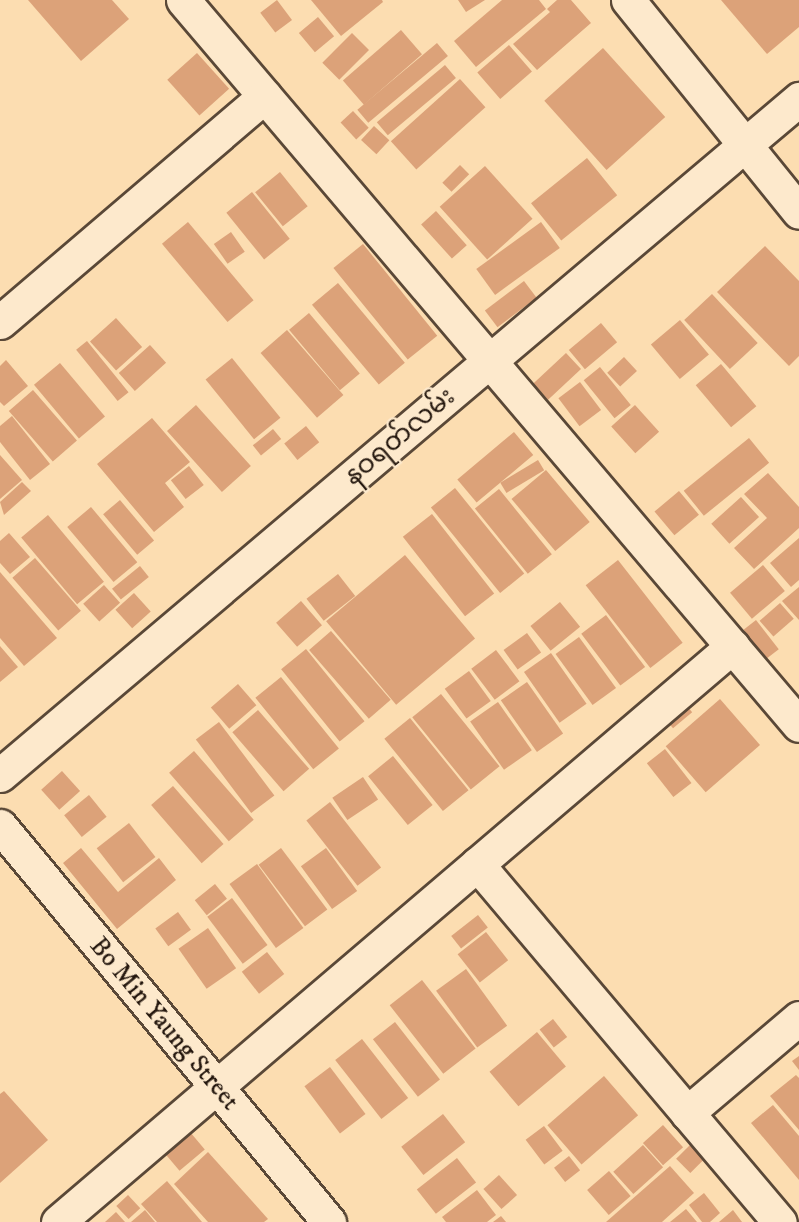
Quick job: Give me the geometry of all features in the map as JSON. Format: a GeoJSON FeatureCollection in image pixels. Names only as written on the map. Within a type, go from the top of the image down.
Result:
{"type":"FeatureCollection","features":[{"type":"Feature","properties":{"kind":"street"},"geometry":{"type":"LineString","coordinates":[[183,0],[799,725]]}},
{"type":"Feature","properties":{"kind":"street"},"geometry":{"type":"LineString","coordinates":[[628,0],[743,146],[799,212]]}},
{"type":"Feature","properties":{"kind":"street"},"geometry":{"type":"LineString","coordinates":[[1,319],[265,96]]}},
{"type":"Feature","properties":{"kind":"street","name":"နဝရတ်လမ်း"},"geometry":{"type":"LineString","coordinates":[[0,775],[799,99]]}},
{"type":"Feature","properties":{"kind":"street"},"geometry":{"type":"LineString","coordinates":[[58,1222],[733,646]]}},
{"type":"Feature","properties":{"kind":"street","name":"Bo Min Yaung Street"},"geometry":{"type":"LineString","coordinates":[[0,826],[329,1222]]}},
{"type":"Feature","properties":{"kind":"street"},"geometry":{"type":"LineString","coordinates":[[477,864],[780,1222]]}},
{"type":"Feature","properties":{"kind":"street"},"geometry":{"type":"LineString","coordinates":[[687,1113],[799,1018]]}},
{"type":"Feature","properties":{"kind":"building"},"geometry":{"type":"Polygon","coordinates":[[[28,0],[112,0],[129,19],[81,61],[28,0]]]}},
{"type":"Feature","properties":{"kind":"building"},"geometry":{"type":"Polygon","coordinates":[[[277,0],[292,20],[275,33],[260,13],[277,0]]]}},
{"type":"Feature","properties":{"kind":"building"},"geometry":{"type":"Polygon","coordinates":[[[311,0],[382,0],[383,2],[341,36],[311,0]]]}},
{"type":"Feature","properties":{"kind":"building"},"geometry":{"type":"Polygon","coordinates":[[[458,0],[485,0],[466,12],[458,0]]]}},
{"type":"Feature","properties":{"kind":"building"},"geometry":{"type":"Polygon","coordinates":[[[502,0],[539,0],[546,9],[476,67],[454,41],[502,0]]]}},
{"type":"Feature","properties":{"kind":"building"},"geometry":{"type":"Polygon","coordinates":[[[557,0],[571,0],[591,23],[537,70],[513,44],[550,12],[547,9],[557,0]]]}},
{"type":"Feature","properties":{"kind":"building"},"geometry":{"type":"Polygon","coordinates":[[[721,0],[799,0],[799,27],[767,54],[721,0]]]}},
{"type":"Feature","properties":{"kind":"building"},"geometry":{"type":"Polygon","coordinates":[[[318,17],[334,36],[315,52],[299,33],[318,17]]]}},
{"type":"Feature","properties":{"kind":"building"},"geometry":{"type":"Polygon","coordinates":[[[401,30],[422,54],[364,105],[343,81],[401,30]]]}},
{"type":"Feature","properties":{"kind":"building"},"geometry":{"type":"Polygon","coordinates":[[[352,33],[369,50],[339,80],[322,63],[352,33]]]}},
{"type":"Feature","properties":{"kind":"building"},"geometry":{"type":"Polygon","coordinates":[[[437,43],[448,56],[368,123],[357,110],[437,43]]]}},
{"type":"Feature","properties":{"kind":"building"},"geometry":{"type":"Polygon","coordinates":[[[509,45],[532,71],[500,99],[477,73],[509,45]]]}},
{"type":"Feature","properties":{"kind":"building"},"geometry":{"type":"Polygon","coordinates":[[[603,48],[665,117],[607,170],[544,101],[603,48]]]}},
{"type":"Feature","properties":{"kind":"building"},"geometry":{"type":"Polygon","coordinates":[[[197,53],[229,89],[199,115],[167,80],[197,53]]]}},
{"type":"Feature","properties":{"kind":"building"},"geometry":{"type":"Polygon","coordinates":[[[445,65],[456,78],[388,135],[377,122],[445,65]]]}},
{"type":"Feature","properties":{"kind":"building"},"geometry":{"type":"Polygon","coordinates":[[[460,79],[485,107],[416,169],[391,141],[460,79]]]}},
{"type":"Feature","properties":{"kind":"building"},"geometry":{"type":"Polygon","coordinates":[[[353,111],[369,128],[356,139],[341,123],[353,111]]]}},
{"type":"Feature","properties":{"kind":"building"},"geometry":{"type":"Polygon","coordinates":[[[374,126],[389,140],[376,154],[361,140],[374,126]]]}},
{"type":"Feature","properties":{"kind":"building"},"geometry":{"type":"Polygon","coordinates":[[[587,158],[617,195],[561,241],[531,203],[587,158]]]}},
{"type":"Feature","properties":{"kind":"building"},"geometry":{"type":"Polygon","coordinates":[[[460,165],[469,174],[452,192],[442,183],[460,165]]]}},
{"type":"Feature","properties":{"kind":"building"},"geometry":{"type":"Polygon","coordinates":[[[485,166],[533,219],[487,260],[440,207],[485,166]]]}},
{"type":"Feature","properties":{"kind":"building"},"geometry":{"type":"Polygon","coordinates":[[[280,172],[308,206],[283,226],[255,192],[280,172]]]}},
{"type":"Feature","properties":{"kind":"building"},"geometry":{"type":"Polygon","coordinates":[[[252,192],[290,239],[264,259],[226,213],[252,192]]]}},
{"type":"Feature","properties":{"kind":"building"},"geometry":{"type":"Polygon","coordinates":[[[436,211],[467,245],[452,259],[421,224],[436,211]]]}},
{"type":"Feature","properties":{"kind":"building"},"geometry":{"type":"Polygon","coordinates":[[[188,222],[254,300],[228,322],[162,244],[188,222]]]}},
{"type":"Feature","properties":{"kind":"building"},"geometry":{"type":"Polygon","coordinates":[[[541,222],[560,248],[495,295],[476,269],[541,222]]]}},
{"type":"Feature","properties":{"kind":"building"},"geometry":{"type":"Polygon","coordinates":[[[231,232],[245,252],[228,264],[214,244],[231,232]]]}},
{"type":"Feature","properties":{"kind":"building"},"geometry":{"type":"Polygon","coordinates":[[[363,244],[437,336],[408,360],[333,268],[363,244]]]}},
{"type":"Feature","properties":{"kind":"building"},"geometry":{"type":"Polygon","coordinates":[[[765,246],[799,281],[799,356],[789,366],[717,292],[765,246]]]}},
{"type":"Feature","properties":{"kind":"building"},"geometry":{"type":"Polygon","coordinates":[[[524,281],[537,298],[498,327],[485,310],[524,281]]]}},
{"type":"Feature","properties":{"kind":"building"},"geometry":{"type":"Polygon","coordinates":[[[338,283],[405,363],[379,385],[312,305],[338,283]]]}},
{"type":"Feature","properties":{"kind":"building"},"geometry":{"type":"Polygon","coordinates":[[[712,294],[758,343],[730,369],[684,320],[712,294]]]}},
{"type":"Feature","properties":{"kind":"building"},"geometry":{"type":"Polygon","coordinates":[[[309,313],[360,374],[340,390],[289,330],[309,313]]]}},
{"type":"Feature","properties":{"kind":"building"},"geometry":{"type":"Polygon","coordinates":[[[116,318],[142,347],[116,370],[90,341],[116,318]]]}},
{"type":"Feature","properties":{"kind":"building"},"geometry":{"type":"Polygon","coordinates":[[[680,320],[709,354],[680,379],[651,344],[680,320]]]}},
{"type":"Feature","properties":{"kind":"building"},"geometry":{"type":"Polygon","coordinates":[[[601,323],[617,342],[585,369],[569,350],[601,323]]]}},
{"type":"Feature","properties":{"kind":"building"},"geometry":{"type":"Polygon","coordinates":[[[287,330],[343,395],[317,418],[261,353],[287,330]]]}},
{"type":"Feature","properties":{"kind":"building"},"geometry":{"type":"Polygon","coordinates":[[[87,341],[129,392],[118,401],[76,350],[87,341]]]}},
{"type":"Feature","properties":{"kind":"building"},"geometry":{"type":"Polygon","coordinates":[[[150,345],[166,363],[135,391],[119,373],[150,345]]]}},
{"type":"Feature","properties":{"kind":"building"},"geometry":{"type":"Polygon","coordinates":[[[566,353],[581,369],[548,400],[533,384],[566,353]]]}},
{"type":"Feature","properties":{"kind":"building"},"geometry":{"type":"Polygon","coordinates":[[[624,357],[637,371],[620,387],[607,373],[624,357]]]}},
{"type":"Feature","properties":{"kind":"building"},"geometry":{"type":"Polygon","coordinates":[[[232,358],[280,418],[254,439],[206,379],[232,358]]]}},
{"type":"Feature","properties":{"kind":"building"},"geometry":{"type":"Polygon","coordinates":[[[6,360],[28,386],[4,406],[0,402],[0,366],[6,360]]]}},
{"type":"Feature","properties":{"kind":"building"},"geometry":{"type":"Polygon","coordinates":[[[60,363],[105,417],[79,438],[34,385],[60,363]]]}},
{"type":"Feature","properties":{"kind":"building"},"geometry":{"type":"Polygon","coordinates":[[[721,364],[756,406],[731,427],[696,385],[721,364]]]}},
{"type":"Feature","properties":{"kind":"building"},"geometry":{"type":"Polygon","coordinates":[[[600,367],[631,405],[615,418],[584,380],[600,367]]]}},
{"type":"Feature","properties":{"kind":"building"},"geometry":{"type":"Polygon","coordinates":[[[580,382],[601,410],[580,426],[558,398],[580,382]]]}},
{"type":"Feature","properties":{"kind":"building"},"geometry":{"type":"Polygon","coordinates":[[[33,390],[77,441],[53,462],[9,411],[33,390]]]}},
{"type":"Feature","properties":{"kind":"building"},"geometry":{"type":"Polygon","coordinates":[[[196,405],[251,466],[222,492],[167,431],[196,405]]]}},
{"type":"Feature","properties":{"kind":"building"},"geometry":{"type":"Polygon","coordinates":[[[635,405],[659,432],[635,453],[611,426],[635,405]]]}},
{"type":"Feature","properties":{"kind":"building"},"geometry":{"type":"Polygon","coordinates":[[[12,416],[50,464],[30,480],[0,442],[0,426],[12,416]]]}},
{"type":"Feature","properties":{"kind":"building"},"geometry":{"type":"Polygon","coordinates":[[[152,418],[190,462],[165,483],[184,507],[154,532],[97,464],[152,418]]]}},
{"type":"Feature","properties":{"kind":"building"},"geometry":{"type":"Polygon","coordinates":[[[306,426],[319,442],[297,460],[284,444],[306,426]]]}},
{"type":"Feature","properties":{"kind":"building"},"geometry":{"type":"Polygon","coordinates":[[[273,429],[281,439],[261,455],[253,445],[273,429]]]}},
{"type":"Feature","properties":{"kind":"building"},"geometry":{"type":"Polygon","coordinates":[[[514,432],[533,455],[477,503],[457,480],[514,432]]]}},
{"type":"Feature","properties":{"kind":"building"},"geometry":{"type":"Polygon","coordinates":[[[749,438],[769,463],[704,516],[684,491],[749,438]]]}},
{"type":"Feature","properties":{"kind":"building"},"geometry":{"type":"Polygon","coordinates":[[[0,455],[22,480],[0,499],[0,455]]]}},
{"type":"Feature","properties":{"kind":"building"},"geometry":{"type":"Polygon","coordinates":[[[538,460],[544,470],[506,493],[500,483],[538,460]]]}},
{"type":"Feature","properties":{"kind":"building"},"geometry":{"type":"Polygon","coordinates":[[[189,466],[204,485],[186,499],[171,480],[189,466]]]}},
{"type":"Feature","properties":{"kind":"building"},"geometry":{"type":"Polygon","coordinates":[[[546,470],[590,522],[555,551],[512,499],[546,470]]]}},
{"type":"Feature","properties":{"kind":"building"},"geometry":{"type":"Polygon","coordinates":[[[768,473],[799,507],[799,528],[754,569],[734,548],[767,518],[744,494],[768,473]]]}},
{"type":"Feature","properties":{"kind":"building"},"geometry":{"type":"Polygon","coordinates":[[[22,482],[31,491],[4,515],[0,502],[22,482]]]}},
{"type":"Feature","properties":{"kind":"building"},"geometry":{"type":"Polygon","coordinates":[[[455,488],[524,573],[500,593],[431,508],[455,488]]]}},
{"type":"Feature","properties":{"kind":"building"},"geometry":{"type":"Polygon","coordinates":[[[499,489],[552,554],[528,574],[475,509],[499,489]]]}},
{"type":"Feature","properties":{"kind":"building"},"geometry":{"type":"Polygon","coordinates":[[[679,491],[699,515],[674,535],[654,512],[679,491]]]}},
{"type":"Feature","properties":{"kind":"building"},"geometry":{"type":"Polygon","coordinates":[[[741,497],[759,517],[729,544],[711,524],[741,497]]]}},
{"type":"Feature","properties":{"kind":"building"},"geometry":{"type":"Polygon","coordinates":[[[120,500],[154,541],[137,555],[103,514],[120,500]]]}},
{"type":"Feature","properties":{"kind":"building"},"geometry":{"type":"Polygon","coordinates":[[[91,507],[137,562],[114,582],[67,527],[91,507]]]}},
{"type":"Feature","properties":{"kind":"building"},"geometry":{"type":"Polygon","coordinates":[[[432,514],[494,594],[465,616],[403,537],[432,514]]]}},
{"type":"Feature","properties":{"kind":"building"},"geometry":{"type":"Polygon","coordinates":[[[48,515],[104,582],[77,604],[21,537],[48,515]]]}},
{"type":"Feature","properties":{"kind":"building"},"geometry":{"type":"Polygon","coordinates":[[[9,533],[30,557],[10,574],[0,563],[0,541],[9,533]]]}},
{"type":"Feature","properties":{"kind":"building"},"geometry":{"type":"Polygon","coordinates":[[[799,538],[799,580],[791,587],[770,563],[799,538]]]}},
{"type":"Feature","properties":{"kind":"building"},"geometry":{"type":"Polygon","coordinates":[[[405,555],[475,638],[396,705],[326,621],[405,555]]]}},
{"type":"Feature","properties":{"kind":"building"},"geometry":{"type":"Polygon","coordinates":[[[35,558],[81,611],[58,631],[12,578],[35,558]]]}},
{"type":"Feature","properties":{"kind":"building"},"geometry":{"type":"Polygon","coordinates":[[[618,560],[683,643],[650,668],[586,585],[618,560]]]}},
{"type":"Feature","properties":{"kind":"building"},"geometry":{"type":"Polygon","coordinates":[[[763,565],[785,591],[752,619],[730,593],[763,565]]]}},
{"type":"Feature","properties":{"kind":"building"},"geometry":{"type":"Polygon","coordinates":[[[140,566],[149,577],[121,600],[112,589],[140,566]]]}},
{"type":"Feature","properties":{"kind":"building"},"geometry":{"type":"Polygon","coordinates":[[[0,572],[57,638],[24,666],[0,638],[0,572]]]}},
{"type":"Feature","properties":{"kind":"building"},"geometry":{"type":"Polygon","coordinates":[[[338,574],[355,596],[324,621],[306,599],[338,574]]]}},
{"type":"Feature","properties":{"kind":"building"},"geometry":{"type":"Polygon","coordinates":[[[104,585],[120,603],[99,622],[83,604],[104,585]]]}},
{"type":"Feature","properties":{"kind":"building"},"geometry":{"type":"Polygon","coordinates":[[[799,587],[799,620],[782,601],[799,587]]]}},
{"type":"Feature","properties":{"kind":"building"},"geometry":{"type":"Polygon","coordinates":[[[134,593],[151,612],[132,628],[115,610],[134,593]]]}},
{"type":"Feature","properties":{"kind":"building"},"geometry":{"type":"Polygon","coordinates":[[[301,601],[322,625],[297,647],[276,623],[301,601]]]}},
{"type":"Feature","properties":{"kind":"building"},"geometry":{"type":"Polygon","coordinates":[[[560,602],[580,627],[551,651],[530,626],[560,602]]]}},
{"type":"Feature","properties":{"kind":"building"},"geometry":{"type":"Polygon","coordinates":[[[780,603],[794,619],[773,637],[760,621],[780,603]]]}},
{"type":"Feature","properties":{"kind":"building"},"geometry":{"type":"Polygon","coordinates":[[[606,615],[645,667],[620,686],[581,634],[606,615]]]}},
{"type":"Feature","properties":{"kind":"building"},"geometry":{"type":"Polygon","coordinates":[[[756,620],[779,649],[764,661],[741,632],[756,620]]]}},
{"type":"Feature","properties":{"kind":"building"},"geometry":{"type":"Polygon","coordinates":[[[331,631],[391,700],[369,719],[309,650],[331,631]]]}},
{"type":"Feature","properties":{"kind":"building"},"geometry":{"type":"Polygon","coordinates":[[[527,633],[541,652],[518,669],[504,650],[527,633]]]}},
{"type":"Feature","properties":{"kind":"building"},"geometry":{"type":"Polygon","coordinates":[[[579,637],[616,688],[593,705],[556,654],[579,637]]]}},
{"type":"Feature","properties":{"kind":"building"},"geometry":{"type":"Polygon","coordinates":[[[0,646],[18,667],[0,682],[0,646]]]}},
{"type":"Feature","properties":{"kind":"building"},"geometry":{"type":"Polygon","coordinates":[[[306,649],[365,721],[340,741],[281,669],[306,649]]]}},
{"type":"Feature","properties":{"kind":"building"},"geometry":{"type":"Polygon","coordinates":[[[496,650],[519,681],[495,700],[471,669],[496,650]]]}},
{"type":"Feature","properties":{"kind":"building"},"geometry":{"type":"Polygon","coordinates":[[[551,653],[587,704],[560,723],[524,672],[551,653]]]}},
{"type":"Feature","properties":{"kind":"building"},"geometry":{"type":"Polygon","coordinates":[[[469,671],[491,701],[466,719],[445,689],[469,671]]]}},
{"type":"Feature","properties":{"kind":"building"},"geometry":{"type":"Polygon","coordinates":[[[281,677],[339,748],[313,769],[255,698],[281,677]]]}},
{"type":"Feature","properties":{"kind":"building"},"geometry":{"type":"Polygon","coordinates":[[[527,682],[563,734],[537,752],[501,700],[527,682]]]}},
{"type":"Feature","properties":{"kind":"building"},"geometry":{"type":"Polygon","coordinates":[[[238,684],[256,705],[229,729],[211,708],[238,684]]]}},
{"type":"Feature","properties":{"kind":"building"},"geometry":{"type":"Polygon","coordinates":[[[441,694],[500,766],[471,790],[412,717],[441,694]]]}},
{"type":"Feature","properties":{"kind":"building"},"geometry":{"type":"Polygon","coordinates":[[[720,699],[760,745],[706,792],[666,746],[720,699]]]}},
{"type":"Feature","properties":{"kind":"building"},"geometry":{"type":"Polygon","coordinates":[[[498,702],[532,750],[504,770],[470,722],[498,702]]]}},
{"type":"Feature","properties":{"kind":"building"},"geometry":{"type":"Polygon","coordinates":[[[687,706],[692,712],[673,728],[668,722],[687,706]]]}},
{"type":"Feature","properties":{"kind":"building"},"geometry":{"type":"Polygon","coordinates":[[[258,710],[309,769],[284,791],[232,732],[258,710]]]}},
{"type":"Feature","properties":{"kind":"building"},"geometry":{"type":"Polygon","coordinates":[[[410,718],[469,790],[443,811],[384,739],[410,718]]]}},
{"type":"Feature","properties":{"kind":"building"},"geometry":{"type":"Polygon","coordinates":[[[219,722],[274,795],[251,813],[196,739],[219,722]]]}},
{"type":"Feature","properties":{"kind":"building"},"geometry":{"type":"Polygon","coordinates":[[[665,749],[691,783],[673,797],[647,763],[665,749]]]}},
{"type":"Feature","properties":{"kind":"building"},"geometry":{"type":"Polygon","coordinates":[[[194,751],[254,820],[229,841],[169,773],[194,751]]]}},
{"type":"Feature","properties":{"kind":"building"},"geometry":{"type":"Polygon","coordinates":[[[393,756],[433,805],[408,825],[368,776],[393,756]]]}},
{"type":"Feature","properties":{"kind":"building"},"geometry":{"type":"Polygon","coordinates":[[[62,771],[80,791],[59,810],[41,790],[62,771]]]}},
{"type":"Feature","properties":{"kind":"building"},"geometry":{"type":"Polygon","coordinates":[[[363,777],[378,799],[347,820],[332,798],[363,777]]]}},
{"type":"Feature","properties":{"kind":"building"},"geometry":{"type":"Polygon","coordinates":[[[173,786],[224,844],[202,863],[151,805],[173,786]]]}},
{"type":"Feature","properties":{"kind":"building"},"geometry":{"type":"Polygon","coordinates":[[[89,795],[107,817],[82,837],[64,815],[89,795]]]}},
{"type":"Feature","properties":{"kind":"building"},"geometry":{"type":"Polygon","coordinates":[[[330,802],[381,867],[357,886],[306,820],[330,802]]]}},
{"type":"Feature","properties":{"kind":"building"},"geometry":{"type":"Polygon","coordinates":[[[129,823],[155,857],[123,882],[97,848],[129,823]]]}},
{"type":"Feature","properties":{"kind":"building"},"geometry":{"type":"Polygon","coordinates":[[[81,848],[118,892],[159,858],[176,880],[117,929],[63,863],[81,848]]]}},
{"type":"Feature","properties":{"kind":"building"},"geometry":{"type":"Polygon","coordinates":[[[281,848],[327,909],[305,926],[259,865],[281,848]]]}},
{"type":"Feature","properties":{"kind":"building"},"geometry":{"type":"Polygon","coordinates":[[[326,848],[357,891],[332,909],[301,866],[326,848]]]}},
{"type":"Feature","properties":{"kind":"building"},"geometry":{"type":"Polygon","coordinates":[[[257,864],[303,928],[276,948],[229,884],[257,864]]]}},
{"type":"Feature","properties":{"kind":"building"},"geometry":{"type":"Polygon","coordinates":[[[215,884],[227,899],[207,915],[195,900],[215,884]]]}},
{"type":"Feature","properties":{"kind":"building"},"geometry":{"type":"Polygon","coordinates":[[[232,898],[268,945],[243,964],[207,917],[232,898]]]}},
{"type":"Feature","properties":{"kind":"building"},"geometry":{"type":"Polygon","coordinates":[[[178,912],[191,930],[168,946],[155,928],[178,912]]]}},
{"type":"Feature","properties":{"kind":"building"},"geometry":{"type":"Polygon","coordinates":[[[478,915],[488,928],[461,949],[451,936],[478,915]]]}},
{"type":"Feature","properties":{"kind":"building"},"geometry":{"type":"Polygon","coordinates":[[[208,928],[236,968],[207,989],[179,949],[208,928]]]}},
{"type":"Feature","properties":{"kind":"building"},"geometry":{"type":"Polygon","coordinates":[[[486,932],[508,960],[480,983],[458,954],[486,932]]]}},
{"type":"Feature","properties":{"kind":"building"},"geometry":{"type":"Polygon","coordinates":[[[267,952],[284,974],[259,994],[242,972],[267,952]]]}},
{"type":"Feature","properties":{"kind":"building"},"geometry":{"type":"Polygon","coordinates":[[[466,969],[507,1026],[477,1047],[436,991],[466,969]]]}},
{"type":"Feature","properties":{"kind":"building"},"geometry":{"type":"Polygon","coordinates":[[[422,980],[476,1049],[443,1074],[390,1005],[422,980]]]}},
{"type":"Feature","properties":{"kind":"building"},"geometry":{"type":"Polygon","coordinates":[[[553,1019],[567,1037],[554,1048],[540,1029],[553,1019]]]}},
{"type":"Feature","properties":{"kind":"building"},"geometry":{"type":"Polygon","coordinates":[[[395,1022],[440,1080],[418,1097],[373,1039],[395,1022]]]}},
{"type":"Feature","properties":{"kind":"building"},"geometry":{"type":"Polygon","coordinates":[[[537,1032],[566,1066],[518,1106],[490,1072],[537,1032]]]}},
{"type":"Feature","properties":{"kind":"building"},"geometry":{"type":"Polygon","coordinates":[[[362,1039],[408,1098],[381,1119],[335,1060],[362,1039]]]}},
{"type":"Feature","properties":{"kind":"building"},"geometry":{"type":"Polygon","coordinates":[[[799,1056],[799,1070],[792,1061],[799,1056]]]}},
{"type":"Feature","properties":{"kind":"building"},"geometry":{"type":"Polygon","coordinates":[[[330,1067],[366,1114],[340,1133],[304,1086],[330,1067]]]}},
{"type":"Feature","properties":{"kind":"building"},"geometry":{"type":"Polygon","coordinates":[[[796,1075],[799,1078],[799,1130],[770,1096],[796,1075]]]}},
{"type":"Feature","properties":{"kind":"building"},"geometry":{"type":"Polygon","coordinates":[[[604,1076],[638,1115],[582,1164],[547,1125],[604,1076]]]}},
{"type":"Feature","properties":{"kind":"building"},"geometry":{"type":"Polygon","coordinates":[[[4,1091],[48,1140],[0,1183],[0,1094],[4,1091]]]}},
{"type":"Feature","properties":{"kind":"building"},"geometry":{"type":"Polygon","coordinates":[[[773,1105],[799,1136],[799,1180],[751,1123],[773,1105]]]}},
{"type":"Feature","properties":{"kind":"building"},"geometry":{"type":"Polygon","coordinates":[[[443,1114],[465,1142],[423,1175],[401,1147],[443,1114]]]}},
{"type":"Feature","properties":{"kind":"building"},"geometry":{"type":"Polygon","coordinates":[[[663,1125],[683,1147],[663,1165],[643,1143],[663,1125]]]}},
{"type":"Feature","properties":{"kind":"building"},"geometry":{"type":"Polygon","coordinates":[[[544,1126],[563,1151],[544,1165],[526,1140],[544,1126]]]}},
{"type":"Feature","properties":{"kind":"building"},"geometry":{"type":"Polygon","coordinates":[[[190,1132],[205,1150],[180,1171],[165,1153],[190,1132]]]}},
{"type":"Feature","properties":{"kind":"building"},"geometry":{"type":"Polygon","coordinates":[[[691,1144],[705,1158],[690,1173],[676,1159],[691,1144]]]}},
{"type":"Feature","properties":{"kind":"building"},"geometry":{"type":"Polygon","coordinates":[[[643,1145],[663,1167],[633,1194],[613,1172],[643,1145]]]}},
{"type":"Feature","properties":{"kind":"building"},"geometry":{"type":"Polygon","coordinates":[[[208,1152],[268,1219],[264,1222],[208,1222],[174,1184],[208,1152]]]}},
{"type":"Feature","properties":{"kind":"building"},"geometry":{"type":"Polygon","coordinates":[[[569,1156],[580,1170],[565,1182],[554,1168],[569,1156]]]}},
{"type":"Feature","properties":{"kind":"building"},"geometry":{"type":"Polygon","coordinates":[[[457,1158],[476,1182],[436,1214],[417,1189],[457,1158]]]}},
{"type":"Feature","properties":{"kind":"building"},"geometry":{"type":"Polygon","coordinates":[[[670,1166],[694,1193],[662,1222],[606,1222],[670,1166]]]}},
{"type":"Feature","properties":{"kind":"building"},"geometry":{"type":"Polygon","coordinates":[[[609,1171],[631,1196],[609,1215],[587,1190],[609,1171]]]}},
{"type":"Feature","properties":{"kind":"building"},"geometry":{"type":"Polygon","coordinates":[[[499,1175],[517,1195],[501,1209],[483,1189],[499,1175]]]}},
{"type":"Feature","properties":{"kind":"building"},"geometry":{"type":"Polygon","coordinates":[[[167,1181],[202,1222],[157,1222],[141,1204],[167,1181]]]}},
{"type":"Feature","properties":{"kind":"building"},"geometry":{"type":"Polygon","coordinates":[[[477,1190],[496,1215],[487,1222],[446,1222],[442,1217],[477,1190]]]}},
{"type":"Feature","properties":{"kind":"building"},"geometry":{"type":"Polygon","coordinates":[[[704,1193],[720,1213],[710,1222],[702,1222],[689,1205],[704,1193]]]}},
{"type":"Feature","properties":{"kind":"building"},"geometry":{"type":"Polygon","coordinates":[[[128,1195],[140,1208],[129,1219],[116,1206],[128,1195]]]}},
{"type":"Feature","properties":{"kind":"building"},"geometry":{"type":"Polygon","coordinates":[[[686,1209],[697,1222],[670,1222],[686,1209]]]}},
{"type":"Feature","properties":{"kind":"building"},"geometry":{"type":"Polygon","coordinates":[[[145,1210],[155,1222],[131,1222],[145,1210]]]}},
{"type":"Feature","properties":{"kind":"building"},"geometry":{"type":"Polygon","coordinates":[[[733,1210],[742,1222],[719,1222],[733,1210]]]}},
{"type":"Feature","properties":{"kind":"building"},"geometry":{"type":"Polygon","coordinates":[[[116,1212],[125,1222],[105,1222],[116,1212]]]}},
{"type":"Feature","properties":{"kind":"building"},"geometry":{"type":"Polygon","coordinates":[[[501,1216],[506,1222],[493,1222],[501,1216]]]}}]}
